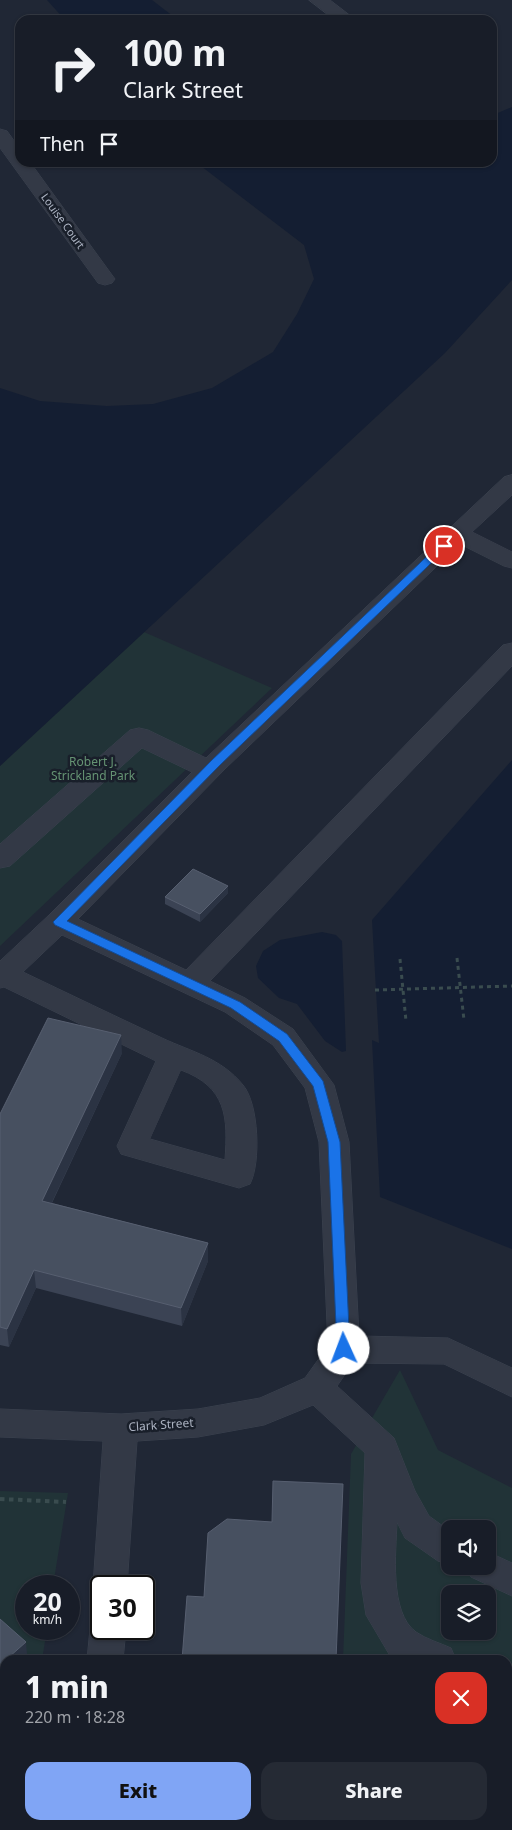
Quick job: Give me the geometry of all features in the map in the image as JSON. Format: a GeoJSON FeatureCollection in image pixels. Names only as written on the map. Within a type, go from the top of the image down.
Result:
{"type":"FeatureCollection","features":[{"type":"Feature","properties":{"kind":"street"},"geometry":{"type":"LineString","coordinates":[[318,0],[340,15]]}},
{"type":"Feature","properties":{"kind":"street","name":"Louise Court"},"geometry":{"type":"LineString","coordinates":[[0,135],[15,155]]}},
{"type":"Feature","properties":{"kind":"street","name":"Louise Court"},"geometry":{"type":"LineString","coordinates":[[24,167],[106,279]]}},
{"type":"Feature","properties":{"kind":"street"},"geometry":{"type":"LineString","coordinates":[[174,1056],[2,976],[59,922],[209,770],[512,482]]}},
{"type":"Feature","properties":{"kind":"street"},"geometry":{"type":"LineString","coordinates":[[457,534],[512,560]]}},
{"type":"Feature","properties":{"kind":"street"},"geometry":{"type":"LineString","coordinates":[[190,984],[512,651]]}},
{"type":"Feature","properties":{"kind":"street"},"geometry":{"type":"LineString","coordinates":[[0,860],[139,736],[209,770]]}},
{"type":"Feature","properties":{"kind":"street"},"geometry":{"type":"LineString","coordinates":[[59,922],[236,1005],[283,1037],[319,1085],[334,1142],[344,1349],[317,1388],[382,1448],[400,1496],[417,1527],[441,1544]]}},
{"type":"Feature","properties":{"kind":"street"},"geometry":{"type":"LineString","coordinates":[[344,1349],[448,1351],[512,1383]]}},
{"type":"Feature","properties":{"kind":"street","name":"Clark Street"},"geometry":{"type":"LineString","coordinates":[[0,1422],[120,1428],[198,1423],[264,1411],[317,1388]]}},
{"type":"Feature","properties":{"kind":"street"},"geometry":{"type":"LineString","coordinates":[[111,1575],[120,1428]]}},
{"type":"Feature","properties":{"kind":"street"},"geometry":{"type":"LineString","coordinates":[[382,1448],[378,1583],[384,1614],[402,1643],[427,1655]]}},
{"type":"Feature","properties":{"kind":"street"},"geometry":{"type":"LineString","coordinates":[[496,1572],[512,1580]]}},
{"type":"Feature","properties":{"kind":"street"},"geometry":{"type":"LineString","coordinates":[[106,1655],[107,1640]]}},
{"type":"Feature","properties":{"kind":"path"},"geometry":{"type":"LineString","coordinates":[[457,958],[464,1020]]}},
{"type":"Feature","properties":{"kind":"path"},"geometry":{"type":"LineString","coordinates":[[400,959],[406,1022]]}},
{"type":"Feature","properties":{"kind":"path"},"geometry":{"type":"LineString","coordinates":[[375,990],[512,986]]}},
{"type":"Feature","properties":{"kind":"path"},"geometry":{"type":"LineString","coordinates":[[0,1499],[66,1502]]}},
{"type":"Feature","properties":{"kind":"green space","name":"Robert J. Strickland Park"},"geometry":{"type":"Polygon","coordinates":[[[144,632],[272,688],[0,946],[0,766],[144,632]]]}},
{"type":"Feature","properties":{"kind":"green space"},"geometry":{"type":"Polygon","coordinates":[[[400,1370],[438,1450],[512,1488],[512,1655],[343,1655],[351,1454],[400,1370]]]}},
{"type":"Feature","properties":{"kind":"green space"},"geometry":{"type":"Polygon","coordinates":[[[0,1491],[68,1493],[55,1575],[15,1575],[15,1640],[45,1640],[43,1655],[0,1655],[0,1491]]]}},
{"type":"Feature","properties":{"kind":"water"},"geometry":{"type":"Polygon","coordinates":[[[47,0],[152,0],[172,15],[60,15],[47,0]]]}},
{"type":"Feature","properties":{"kind":"water"},"geometry":{"type":"Polygon","coordinates":[[[512,107],[512,280],[445,353],[0,766],[0,388],[40,401],[107,406],[153,404],[212,388],[273,352],[297,314],[314,279],[304,245],[202,167],[497,167],[497,113],[512,107]]]}},
{"type":"Feature","properties":{"kind":"water"},"geometry":{"type":"Polygon","coordinates":[[[512,760],[512,1249],[380,1197],[372,1040],[379,1043],[372,920],[512,760]]]}},
{"type":"Feature","properties":{"kind":"water"},"geometry":{"type":"Polygon","coordinates":[[[322,932],[336,935],[342,941],[346,1051],[342,1052],[325,1041],[297,1004],[279,998],[258,978],[256,966],[263,951],[280,940],[322,932]]]}},
{"type":"Feature","properties":{"kind":"building"},"geometry":{"type":"Polygon","coordinates":[[[193,869],[228,886],[200,914],[165,897],[193,869]]]}},
{"type":"Feature","properties":{"kind":"building"},"geometry":{"type":"Polygon","coordinates":[[[48,1018],[121,1035],[42,1201],[208,1243],[181,1308],[34,1270],[7,1329],[0,1327],[0,1114],[48,1018]]]}},
{"type":"Feature","properties":{"kind":"building"},"geometry":{"type":"Polygon","coordinates":[[[273,1481],[343,1484],[336,1655],[182,1655],[187,1596],[204,1597],[208,1533],[227,1519],[272,1522],[273,1481]]]}},
{"type":"Feature","properties":{"kind":"building"},"geometry":{"type":"Polygon","coordinates":[[[0,1619],[15,1632],[15,1640],[24,1640],[26,1642],[11,1655],[0,1655],[0,1619]]]}},
{"type":"Feature","properties":{"kind":"route"},"geometry":{"type":"LineString","coordinates":[[344,1349],[334,1142],[319,1085],[283,1037],[236,1005],[59,922],[216,763],[444,546]]}}]}
